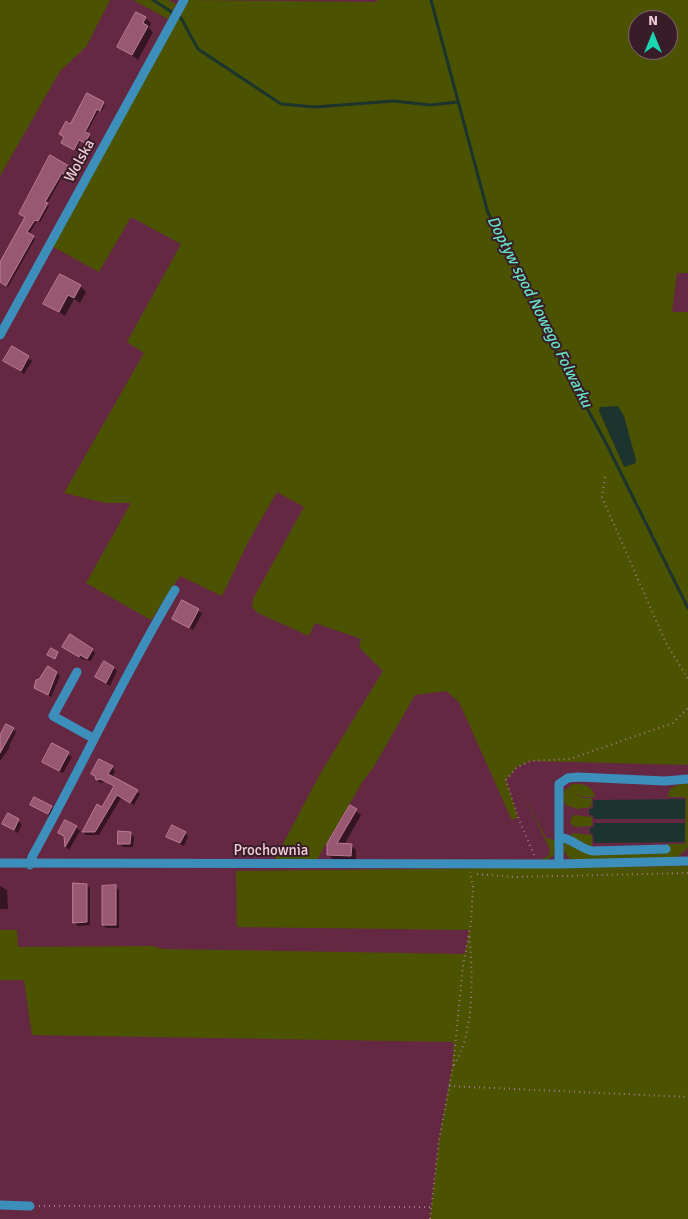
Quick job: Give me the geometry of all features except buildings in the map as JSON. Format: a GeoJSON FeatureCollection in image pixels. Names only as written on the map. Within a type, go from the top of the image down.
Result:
{"type":"FeatureCollection","features":[{"type":"Feature","properties":{"kind":"street","name":"Wolska"},"geometry":{"type":"LineString","coordinates":[[0,335],[182,4]]}},
{"type":"Feature","properties":{"kind":"street"},"geometry":{"type":"LineString","coordinates":[[30,864],[32,857],[80,770],[93,738],[120,686],[175,590]]}},
{"type":"Feature","properties":{"kind":"street"},"geometry":{"type":"LineString","coordinates":[[77,672],[53,716],[93,738]]}},
{"type":"Feature","properties":{"kind":"street"},"geometry":{"type":"LineString","coordinates":[[559,864],[559,784],[568,778],[688,779]]}},
{"type":"Feature","properties":{"kind":"street"},"geometry":{"type":"LineString","coordinates":[[559,837],[593,851],[666,850]]}},
{"type":"Feature","properties":{"kind":"street","name":"Prochownia"},"geometry":{"type":"LineString","coordinates":[[0,863],[469,868],[543,864],[688,861]]}},
{"type":"Feature","properties":{"kind":"street"},"geometry":{"type":"LineString","coordinates":[[0,1206],[30,1206]]}},
{"type":"Feature","properties":{"kind":"path"},"geometry":{"type":"LineString","coordinates":[[605,477],[602,497],[666,643],[688,679]]}},
{"type":"Feature","properties":{"kind":"path"},"geometry":{"type":"LineString","coordinates":[[430,1219],[439,1140],[453,1067],[463,966],[472,906],[469,868],[514,877],[688,873]]}},
{"type":"Feature","properties":{"kind":"path"},"geometry":{"type":"LineString","coordinates":[[453,1067],[462,1051],[471,997],[473,970],[469,930]]}},
{"type":"Feature","properties":{"kind":"path"},"geometry":{"type":"LineString","coordinates":[[449,1086],[688,1097]]}},
{"type":"Feature","properties":{"kind":"path"},"geometry":{"type":"LineString","coordinates":[[30,1206],[432,1207]]}},
{"type":"Feature","properties":{"kind":"green space"},"geometry":{"type":"Polygon","coordinates":[[[0,0],[110,0],[86,47],[60,71],[0,176],[0,0]]]}},
{"type":"Feature","properties":{"kind":"green space"},"geometry":{"type":"Polygon","coordinates":[[[133,0],[168,0],[176,4],[168,19],[133,0]]]}},
{"type":"Feature","properties":{"kind":"green space"},"geometry":{"type":"Polygon","coordinates":[[[184,0],[377,2],[377,0],[688,0],[688,273],[677,273],[672,312],[688,312],[688,765],[531,761],[517,767],[506,780],[518,817],[512,820],[459,702],[446,691],[415,695],[316,861],[274,861],[320,774],[383,671],[359,647],[361,639],[315,623],[309,636],[258,613],[252,607],[254,597],[304,507],[277,492],[248,542],[222,596],[180,576],[151,620],[86,583],[131,503],[106,503],[64,493],[144,353],[127,342],[181,244],[131,217],[99,272],[50,245],[184,0]]]}},
{"type":"Feature","properties":{"kind":"green space"},"geometry":{"type":"Polygon","coordinates":[[[684,783],[688,784],[688,848],[676,858],[571,860],[564,852],[564,842],[592,854],[666,853],[666,844],[685,844],[686,799],[685,797],[667,797],[671,788],[684,783]]]}},
{"type":"Feature","properties":{"kind":"green space"},"geometry":{"type":"Polygon","coordinates":[[[573,784],[584,785],[592,790],[595,797],[583,797],[574,793],[583,798],[592,798],[591,807],[578,809],[566,805],[563,799],[564,791],[573,784]]]}},
{"type":"Feature","properties":{"kind":"green space"},"geometry":{"type":"Polygon","coordinates":[[[521,790],[546,838],[555,840],[554,855],[546,860],[541,860],[549,855],[550,849],[521,790]]]}},
{"type":"Feature","properties":{"kind":"green space"},"geometry":{"type":"Polygon","coordinates":[[[573,815],[592,817],[592,826],[574,827],[570,822],[573,815]]]}},
{"type":"Feature","properties":{"kind":"green space"},"geometry":{"type":"Polygon","coordinates":[[[573,833],[592,835],[592,847],[570,836],[573,833]]]}},
{"type":"Feature","properties":{"kind":"green space"},"geometry":{"type":"Polygon","coordinates":[[[688,866],[688,1219],[430,1219],[439,1140],[452,1067],[454,1042],[32,1035],[24,980],[0,980],[0,930],[17,930],[18,947],[152,946],[163,949],[465,954],[469,930],[237,927],[236,871],[688,866]]]}},
{"type":"Feature","properties":{"kind":"shaded area"},"geometry":{"type":"Polygon","coordinates":[[[618,406],[624,416],[636,460],[636,463],[624,467],[599,411],[600,407],[618,406]]]}},
{"type":"Feature","properties":{"kind":"shaded area"},"geometry":{"type":"Polygon","coordinates":[[[685,799],[685,819],[594,819],[593,815],[589,815],[589,809],[593,808],[593,800],[685,799]]]}},
{"type":"Feature","properties":{"kind":"shaded area"},"geometry":{"type":"Polygon","coordinates":[[[594,823],[685,823],[685,842],[594,843],[590,828],[594,827],[594,823]]]}},
{"type":"Feature","properties":{"kind":"waterway"},"geometry":{"type":"LineString","coordinates":[[153,0],[181,18],[198,49],[281,104],[315,107],[394,101],[430,105],[458,102]]}},
{"type":"Feature","properties":{"kind":"waterway","name":"Dopływ spod Nowego Folwarku"},"geometry":{"type":"LineString","coordinates":[[431,0],[488,213],[518,266],[551,342],[606,443],[688,608]]}}]}
